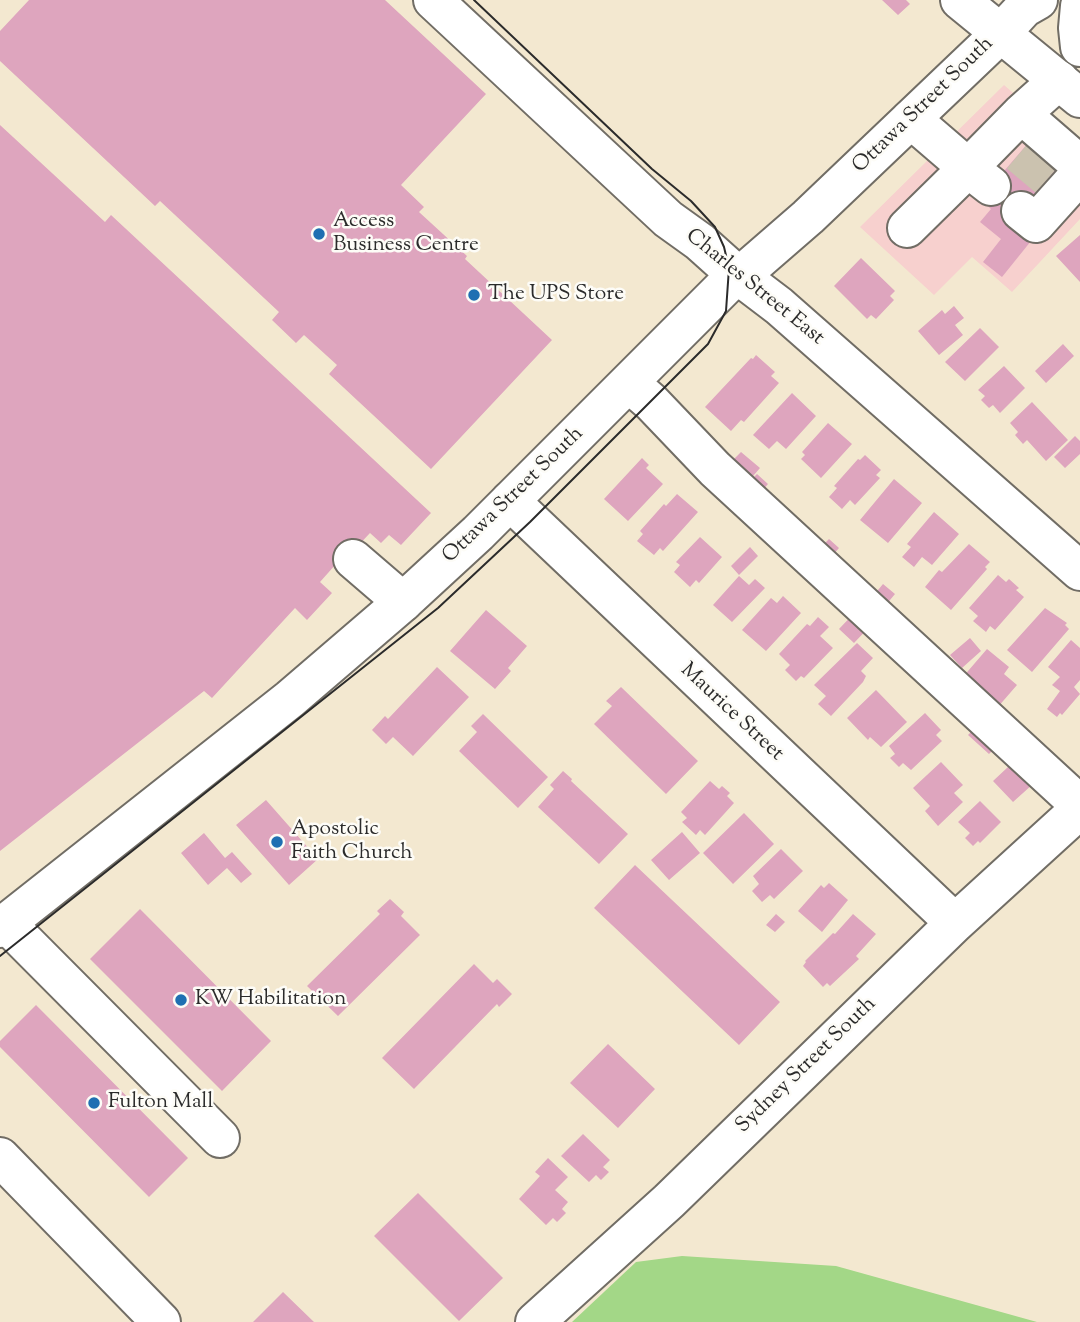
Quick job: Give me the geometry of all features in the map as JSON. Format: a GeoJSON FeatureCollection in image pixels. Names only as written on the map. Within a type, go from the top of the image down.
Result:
{"type":"FeatureCollection","features":[{"type":"Feature","properties":{"kind":"main road","name":"Charles Street East"},"geometry":{"type":"LineString","coordinates":[[433,0],[659,212],[779,306],[1080,571]]}},
{"type":"Feature","properties":{"kind":"main road"},"geometry":{"type":"LineString","coordinates":[[908,228],[980,177],[1013,135],[1070,89],[960,0]]}},
{"type":"Feature","properties":{"kind":"main road","name":"Ottawa Street South"},"geometry":{"type":"LineString","coordinates":[[3,925],[290,699],[403,602],[510,501],[730,281],[740,276],[808,217],[1024,8],[1038,0]]}},
{"type":"Feature","properties":{"kind":"main road"},"geometry":{"type":"LineString","coordinates":[[1080,6],[1077,28],[1080,47]]}},
{"type":"Feature","properties":{"kind":"main road"},"geometry":{"type":"LineString","coordinates":[[911,119],[980,177]]}},
{"type":"Feature","properties":{"kind":"main road"},"geometry":{"type":"LineString","coordinates":[[1013,135],[1069,177],[1036,223],[1021,211]]}},
{"type":"Feature","properties":{"kind":"main road"},"geometry":{"type":"LineString","coordinates":[[629,383],[651,402],[715,469],[1080,807]]}},
{"type":"Feature","properties":{"kind":"main road","name":"Maurice Street"},"geometry":{"type":"LineString","coordinates":[[510,501],[955,923]]}},
{"type":"Feature","properties":{"kind":"main road"},"geometry":{"type":"LineString","coordinates":[[353,559],[403,602]]}},
{"type":"Feature","properties":{"kind":"main road","name":"Sydney Street South"},"geometry":{"type":"LineString","coordinates":[[535,1322],[669,1201],[955,923],[1080,807]]}},
{"type":"Feature","properties":{"kind":"main road"},"geometry":{"type":"LineString","coordinates":[[3,925],[220,1138]]}},
{"type":"Feature","properties":{"kind":"main road"},"geometry":{"type":"LineString","coordinates":[[0,1157],[161,1322]]}},
{"type":"Feature","properties":{"kind":"shaded area"},"geometry":{"type":"Polygon","coordinates":[[[1004,85],[1080,151],[1080,219],[1012,292],[972,257],[934,295],[860,227],[1004,85]]]}},
{"type":"Feature","properties":{"kind":"green space"},"geometry":{"type":"Polygon","coordinates":[[[682,1256],[836,1266],[1037,1322],[572,1322],[636,1262],[682,1256]]]}},
{"type":"Feature","properties":{"kind":"building","name":"Access Business Centre"},"geometry":{"type":"Polygon","coordinates":[[[29,0],[385,0],[486,94],[401,185],[424,207],[419,212],[552,340],[431,469],[329,374],[337,365],[304,335],[296,343],[272,320],[279,312],[160,201],[155,206],[0,61],[0,31],[29,0]]]}},
{"type":"Feature","properties":{"kind":"building"},"geometry":{"type":"Polygon","coordinates":[[[882,0],[906,0],[910,4],[898,15],[882,0]]]}},
{"type":"Feature","properties":{"kind":"building"},"geometry":{"type":"Polygon","coordinates":[[[0,125],[105,222],[111,215],[431,513],[401,545],[389,535],[381,543],[370,533],[320,582],[332,593],[307,620],[295,608],[212,698],[204,691],[0,851],[0,125]]]}},
{"type":"Feature","properties":{"kind":"building"},"geometry":{"type":"Polygon","coordinates":[[[1036,134],[1065,160],[1010,224],[1031,241],[1002,277],[983,262],[1001,239],[980,222],[991,209],[980,199],[1036,134]]]}},
{"type":"Feature","properties":{"kind":"building"},"geometry":{"type":"Polygon","coordinates":[[[1080,235],[1080,282],[1056,256],[1080,235]]]}},
{"type":"Feature","properties":{"kind":"building"},"geometry":{"type":"Polygon","coordinates":[[[861,258],[895,291],[890,296],[894,300],[876,319],[871,315],[867,319],[834,286],[861,258]]]}},
{"type":"Feature","properties":{"kind":"building"},"geometry":{"type":"Polygon","coordinates":[[[954,306],[964,318],[955,325],[963,335],[939,355],[918,331],[942,310],[945,314],[954,306]]]}},
{"type":"Feature","properties":{"kind":"building"},"geometry":{"type":"Polygon","coordinates":[[[980,328],[999,347],[965,381],[945,362],[980,328]]]}},
{"type":"Feature","properties":{"kind":"building"},"geometry":{"type":"Polygon","coordinates":[[[1063,344],[1074,356],[1046,383],[1035,371],[1063,344]]]}},
{"type":"Feature","properties":{"kind":"building"},"geometry":{"type":"Polygon","coordinates":[[[756,355],[775,372],[771,376],[779,383],[744,422],[741,420],[731,431],[705,407],[756,355]]]}},
{"type":"Feature","properties":{"kind":"building"},"geometry":{"type":"Polygon","coordinates":[[[1004,366],[1025,388],[1000,413],[993,405],[989,408],[981,400],[985,396],[978,390],[1004,366]]]}},
{"type":"Feature","properties":{"kind":"building"},"geometry":{"type":"Polygon","coordinates":[[[792,393],[816,416],[786,449],[777,441],[769,449],[753,435],[792,393]]]}},
{"type":"Feature","properties":{"kind":"building"},"geometry":{"type":"Polygon","coordinates":[[[1032,402],[1068,440],[1046,461],[1027,440],[1023,444],[1010,423],[1032,402]]]}},
{"type":"Feature","properties":{"kind":"building"},"geometry":{"type":"Polygon","coordinates":[[[828,423],[852,444],[821,478],[801,459],[805,455],[802,452],[828,423]]]}},
{"type":"Feature","properties":{"kind":"building"},"geometry":{"type":"Polygon","coordinates":[[[1075,436],[1080,441],[1080,454],[1065,468],[1054,457],[1075,436]]]}},
{"type":"Feature","properties":{"kind":"building"},"geometry":{"type":"Polygon","coordinates":[[[741,452],[760,468],[747,483],[728,465],[741,452]]]}},
{"type":"Feature","properties":{"kind":"building"},"geometry":{"type":"Polygon","coordinates":[[[865,455],[881,470],[876,475],[880,478],[855,505],[850,500],[842,509],[829,497],[837,488],[834,486],[858,459],[865,455]]]}},
{"type":"Feature","properties":{"kind":"building"},"geometry":{"type":"Polygon","coordinates":[[[642,458],[649,465],[646,468],[663,484],[628,521],[604,499],[642,458]]]}},
{"type":"Feature","properties":{"kind":"building"},"geometry":{"type":"Polygon","coordinates":[[[757,474],[768,484],[760,493],[749,482],[757,474]]]}},
{"type":"Feature","properties":{"kind":"building"},"geometry":{"type":"Polygon","coordinates":[[[894,479],[922,503],[888,543],[860,520],[894,479]]]}},
{"type":"Feature","properties":{"kind":"building"},"geometry":{"type":"Polygon","coordinates":[[[677,494],[698,512],[663,551],[660,548],[654,555],[637,541],[643,534],[640,531],[664,504],[666,506],[677,494]]]}},
{"type":"Feature","properties":{"kind":"building"},"geometry":{"type":"Polygon","coordinates":[[[934,512],[959,534],[932,565],[922,557],[914,567],[902,557],[911,547],[907,544],[934,512]]]}},
{"type":"Feature","properties":{"kind":"building"},"geometry":{"type":"Polygon","coordinates":[[[700,537],[722,557],[699,583],[696,580],[690,587],[674,572],[680,565],[676,562],[700,537]]]}},
{"type":"Feature","properties":{"kind":"building"},"geometry":{"type":"Polygon","coordinates":[[[829,539],[839,548],[831,557],[821,547],[829,539]]]}},
{"type":"Feature","properties":{"kind":"building"},"geometry":{"type":"Polygon","coordinates":[[[969,544],[990,562],[951,610],[925,587],[939,570],[942,572],[969,544]]]}},
{"type":"Feature","properties":{"kind":"building"},"geometry":{"type":"Polygon","coordinates":[[[750,547],[758,556],[739,575],[731,566],[750,547]]]}},
{"type":"Feature","properties":{"kind":"building"},"geometry":{"type":"Polygon","coordinates":[[[998,575],[1006,582],[1009,579],[1024,597],[995,630],[990,626],[986,632],[973,621],[978,616],[969,608],[998,575]]]}},
{"type":"Feature","properties":{"kind":"building"},"geometry":{"type":"Polygon","coordinates":[[[739,576],[749,585],[755,579],[765,588],[732,622],[713,605],[739,576]]]}},
{"type":"Feature","properties":{"kind":"building"},"geometry":{"type":"Polygon","coordinates":[[[883,584],[895,594],[885,606],[873,596],[883,584]]]}},
{"type":"Feature","properties":{"kind":"building"},"geometry":{"type":"Polygon","coordinates":[[[783,596],[801,613],[766,651],[742,630],[771,598],[777,603],[783,596]]]}},
{"type":"Feature","properties":{"kind":"building"},"geometry":{"type":"Polygon","coordinates":[[[859,608],[874,622],[854,643],[839,629],[859,608]]]}},
{"type":"Feature","properties":{"kind":"building"},"geometry":{"type":"Polygon","coordinates":[[[1045,608],[1067,623],[1065,625],[1069,629],[1032,672],[1007,650],[1045,608]]]}},
{"type":"Feature","properties":{"kind":"building"},"geometry":{"type":"Polygon","coordinates":[[[486,610],[527,646],[508,668],[511,671],[495,689],[450,651],[486,610]]]}},
{"type":"Feature","properties":{"kind":"building"},"geometry":{"type":"Polygon","coordinates":[[[818,617],[829,627],[820,636],[833,648],[804,678],[801,676],[796,681],[785,670],[790,665],[779,654],[807,624],[810,626],[818,617]]]}},
{"type":"Feature","properties":{"kind":"building"},"geometry":{"type":"Polygon","coordinates":[[[970,638],[981,651],[962,668],[950,655],[970,638]]]}},
{"type":"Feature","properties":{"kind":"building"},"geometry":{"type":"Polygon","coordinates":[[[1071,640],[1080,648],[1080,680],[1074,687],[1080,694],[1062,715],[1060,713],[1057,717],[1047,709],[1060,691],[1052,685],[1060,677],[1048,667],[1071,640]]]}},
{"type":"Feature","properties":{"kind":"building"},"geometry":{"type":"Polygon","coordinates":[[[857,643],[873,658],[861,671],[866,676],[863,682],[831,716],[818,704],[826,696],[814,685],[857,643]]]}},
{"type":"Feature","properties":{"kind":"building"},"geometry":{"type":"Polygon","coordinates":[[[987,649],[1009,667],[1004,674],[1017,685],[997,708],[962,678],[987,649]]]}},
{"type":"Feature","properties":{"kind":"building"},"geometry":{"type":"Polygon","coordinates":[[[437,667],[469,697],[413,756],[393,737],[386,744],[372,730],[385,716],[388,719],[437,667]]]}},
{"type":"Feature","properties":{"kind":"building"},"geometry":{"type":"Polygon","coordinates":[[[621,687],[698,761],[666,794],[594,724],[612,706],[606,701],[621,687]]]}},
{"type":"Feature","properties":{"kind":"building"},"geometry":{"type":"Polygon","coordinates":[[[876,690],[907,722],[881,747],[870,737],[868,740],[847,718],[876,690]]]}},
{"type":"Feature","properties":{"kind":"building"},"geometry":{"type":"Polygon","coordinates":[[[925,713],[941,730],[936,735],[942,741],[911,770],[903,763],[899,767],[890,758],[895,754],[889,746],[925,713]]]}},
{"type":"Feature","properties":{"kind":"building"},"geometry":{"type":"Polygon","coordinates":[[[483,714],[548,777],[518,808],[459,751],[477,732],[471,726],[483,714]]]}},
{"type":"Feature","properties":{"kind":"building"},"geometry":{"type":"Polygon","coordinates":[[[984,719],[1005,738],[989,754],[968,735],[984,719]]]}},
{"type":"Feature","properties":{"kind":"building"},"geometry":{"type":"Polygon","coordinates":[[[1023,753],[1043,775],[1013,802],[993,781],[1023,753]]]}},
{"type":"Feature","properties":{"kind":"building"},"geometry":{"type":"Polygon","coordinates":[[[941,762],[963,785],[954,793],[963,802],[938,826],[925,811],[930,806],[913,788],[941,762]]]}},
{"type":"Feature","properties":{"kind":"building"},"geometry":{"type":"Polygon","coordinates":[[[563,771],[628,834],[599,864],[538,807],[554,789],[550,785],[563,771]]]}},
{"type":"Feature","properties":{"kind":"building"},"geometry":{"type":"Polygon","coordinates":[[[710,781],[719,789],[722,786],[730,793],[727,796],[734,803],[705,835],[700,830],[696,835],[682,822],[687,818],[681,812],[710,781]]]}},
{"type":"Feature","properties":{"kind":"building","name":"Apostolic Faith Church"},"geometry":{"type":"Polygon","coordinates":[[[266,800],[318,859],[289,885],[236,825],[266,800]]]}},
{"type":"Feature","properties":{"kind":"building"},"geometry":{"type":"Polygon","coordinates":[[[980,801],[1001,822],[980,843],[978,841],[973,846],[965,838],[970,833],[958,822],[980,801]]]}},
{"type":"Feature","properties":{"kind":"building"},"geometry":{"type":"Polygon","coordinates":[[[744,813],[774,844],[733,884],[703,853],[744,813]]]}},
{"type":"Feature","properties":{"kind":"building"},"geometry":{"type":"Polygon","coordinates":[[[682,832],[700,853],[669,880],[651,860],[682,832]]]}},
{"type":"Feature","properties":{"kind":"building"},"geometry":{"type":"Polygon","coordinates":[[[204,833],[225,858],[232,852],[252,874],[241,883],[227,868],[208,885],[181,853],[204,833]]]}},
{"type":"Feature","properties":{"kind":"building"},"geometry":{"type":"Polygon","coordinates":[[[781,849],[803,871],[774,899],[770,895],[762,902],[752,891],[759,884],[753,876],[781,849]]]}},
{"type":"Feature","properties":{"kind":"building"},"geometry":{"type":"Polygon","coordinates":[[[635,865],[780,1002],[739,1045],[594,908],[635,865]]]}},
{"type":"Feature","properties":{"kind":"building"},"geometry":{"type":"Polygon","coordinates":[[[829,883],[848,900],[822,932],[798,911],[821,885],[824,888],[829,883]]]}},
{"type":"Feature","properties":{"kind":"building"},"geometry":{"type":"Polygon","coordinates":[[[390,899],[404,912],[401,916],[420,935],[338,1016],[307,986],[380,914],[377,911],[390,899]]]}},
{"type":"Feature","properties":{"kind":"building","name":"KW Habilitation"},"geometry":{"type":"Polygon","coordinates":[[[140,909],[271,1041],[222,1091],[90,959],[140,909]]]}},
{"type":"Feature","properties":{"kind":"building"},"geometry":{"type":"Polygon","coordinates":[[[776,914],[785,922],[775,932],[766,925],[776,914]]]}},
{"type":"Feature","properties":{"kind":"building"},"geometry":{"type":"Polygon","coordinates":[[[853,914],[876,934],[856,956],[859,959],[830,986],[827,983],[823,987],[803,966],[805,961],[853,914]]]}},
{"type":"Feature","properties":{"kind":"building"},"geometry":{"type":"Polygon","coordinates":[[[474,964],[493,983],[497,979],[512,994],[499,1007],[497,1004],[414,1089],[382,1058],[474,964]]]}},
{"type":"Feature","properties":{"kind":"building","name":"Fulton Mall"},"geometry":{"type":"Polygon","coordinates":[[[36,1005],[188,1158],[149,1197],[0,1047],[0,1041],[36,1005]]]}},
{"type":"Feature","properties":{"kind":"building"},"geometry":{"type":"Polygon","coordinates":[[[608,1044],[655,1089],[618,1128],[570,1083],[608,1044]]]}},
{"type":"Feature","properties":{"kind":"building"},"geometry":{"type":"Polygon","coordinates":[[[583,1134],[610,1160],[603,1167],[609,1172],[601,1180],[596,1175],[589,1182],[561,1156],[583,1134]]]}},
{"type":"Feature","properties":{"kind":"building"},"geometry":{"type":"Polygon","coordinates":[[[548,1158],[568,1177],[555,1190],[568,1202],[562,1209],[566,1213],[557,1222],[553,1218],[546,1225],[519,1199],[540,1176],[535,1172],[548,1158]]]}},
{"type":"Feature","properties":{"kind":"building"},"geometry":{"type":"Polygon","coordinates":[[[418,1193],[503,1278],[459,1321],[374,1236],[418,1193]]]}},
{"type":"Feature","properties":{"kind":"building"},"geometry":{"type":"Polygon","coordinates":[[[283,1292],[314,1322],[253,1322],[283,1292]]]}},
{"type":"Feature","properties":{"kind":"tunnel"},"geometry":{"type":"LineString","coordinates":[[1019,154],[1049,179]]}},
{"type":"Feature","properties":{"kind":"tram line"},"geometry":{"type":"LineString","coordinates":[[0,956],[438,608],[530,522],[708,344],[726,311],[729,268],[715,227],[691,201],[652,169],[474,0]]}},
{"type":"Feature","properties":{"kind":"place","name":"Access Business Centre"},"geometry":{"type":"Point","coordinates":[319,234]}},
{"type":"Feature","properties":{"kind":"place","name":"The UPS Store"},"geometry":{"type":"Point","coordinates":[474,295]}},
{"type":"Feature","properties":{"kind":"place","name":"Apostolic Faith Church"},"geometry":{"type":"Point","coordinates":[277,842]}},
{"type":"Feature","properties":{"kind":"place","name":"KW Habilitation"},"geometry":{"type":"Point","coordinates":[181,1000]}},
{"type":"Feature","properties":{"kind":"place","name":"Fulton Mall"},"geometry":{"type":"Point","coordinates":[94,1103]}}]}
